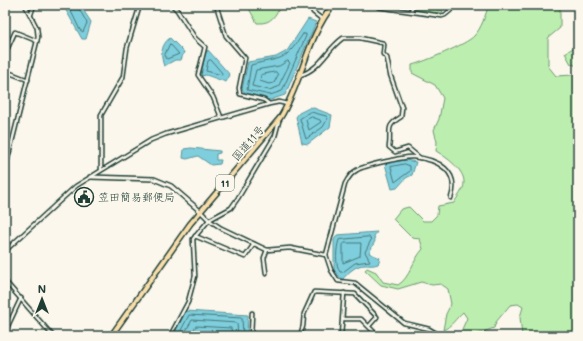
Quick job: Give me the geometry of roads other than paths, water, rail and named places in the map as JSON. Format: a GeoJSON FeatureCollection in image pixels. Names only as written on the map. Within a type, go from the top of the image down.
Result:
{"type":"FeatureCollection","features":[{"type":"Feature","properties":{"kind":"highway","name":"国道11号"},"geometry":{"type":"LineString","coordinates":[[111,336],[180,237],[200,211],[280,118],[323,20],[333,5]]}},
{"type":"Feature","properties":{"kind":"street"},"geometry":{"type":"LineString","coordinates":[[5,170],[37,41],[37,28],[26,5]]}},
{"type":"Feature","properties":{"kind":"street"},"geometry":{"type":"LineString","coordinates":[[31,14],[34,5]]}},
{"type":"Feature","properties":{"kind":"street"},"geometry":{"type":"LineString","coordinates":[[101,170],[101,115],[123,77],[127,48],[140,5]]}},
{"type":"Feature","properties":{"kind":"street"},"geometry":{"type":"LineString","coordinates":[[172,5],[177,10],[195,38],[205,48],[198,75],[213,97],[221,117]]}},
{"type":"Feature","properties":{"kind":"street"},"geometry":{"type":"LineString","coordinates":[[216,5],[226,36],[244,58],[240,94],[264,100],[269,104]]}},
{"type":"Feature","properties":{"kind":"street"},"geometry":{"type":"LineString","coordinates":[[312,5],[313,12],[323,20]]}},
{"type":"Feature","properties":{"kind":"street"},"geometry":{"type":"LineString","coordinates":[[378,5],[378,7],[442,16],[457,5]]}},
{"type":"Feature","properties":{"kind":"street"},"geometry":{"type":"LineString","coordinates":[[411,12],[413,5]]}},
{"type":"Feature","properties":{"kind":"street"},"geometry":{"type":"LineString","coordinates":[[5,54],[15,32],[37,41]]}},
{"type":"Feature","properties":{"kind":"street"},"geometry":{"type":"LineString","coordinates":[[299,75],[314,70],[343,38],[360,38],[383,43],[383,52],[387,58],[390,74],[402,108],[401,117],[394,120],[389,127],[389,147],[395,152],[408,148],[422,159]]}},
{"type":"Feature","properties":{"kind":"street"},"geometry":{"type":"LineString","coordinates":[[5,71],[28,80]]}},
{"type":"Feature","properties":{"kind":"street"},"geometry":{"type":"LineString","coordinates":[[5,251],[76,186],[151,140],[221,117],[269,104],[279,102],[287,104]]}},
{"type":"Feature","properties":{"kind":"street"},"geometry":{"type":"LineString","coordinates":[[170,336],[188,302],[195,276],[192,244],[195,236],[209,220],[231,208],[274,136],[280,118]]}},
{"type":"Feature","properties":{"kind":"street"},"geometry":{"type":"LineString","coordinates":[[5,141],[11,144]]}},
{"type":"Feature","properties":{"kind":"street"},"geometry":{"type":"LineString","coordinates":[[441,336],[429,329],[404,323],[355,282],[338,281],[326,255],[345,184],[351,174],[360,168],[408,157],[422,159],[440,166],[451,174],[454,184],[451,198]]}},
{"type":"Feature","properties":{"kind":"street"},"geometry":{"type":"LineString","coordinates":[[90,177],[154,180],[171,186],[209,220],[267,250],[290,248],[326,255]]}},
{"type":"Feature","properties":{"kind":"street"},"geometry":{"type":"LineString","coordinates":[[195,236],[245,257],[254,244]]}},
{"type":"Feature","properties":{"kind":"street"},"geometry":{"type":"LineString","coordinates":[[266,273],[264,258],[267,250]]}},
{"type":"Feature","properties":{"kind":"street"},"geometry":{"type":"LineString","coordinates":[[5,282],[52,336]]}},
{"type":"Feature","properties":{"kind":"street"},"geometry":{"type":"LineString","coordinates":[[300,336],[304,314],[314,292],[355,294],[377,317],[369,326]]}},
{"type":"Feature","properties":{"kind":"street"},"geometry":{"type":"LineString","coordinates":[[341,336],[344,293]]}},
{"type":"Feature","properties":{"kind":"street"},"geometry":{"type":"LineString","coordinates":[[5,332],[20,298]]}},
{"type":"Feature","properties":{"kind":"street"},"geometry":{"type":"LineString","coordinates":[[251,336],[252,313]]}},
{"type":"Feature","properties":{"kind":"street"},"geometry":{"type":"LineString","coordinates":[[343,319],[362,318],[374,332],[374,336]]}},
{"type":"Feature","properties":{"kind":"water"},"geometry":{"type":"Polygon","coordinates":[[[63,5],[80,5],[91,22],[86,39],[82,39],[63,5]]]}},
{"type":"Feature","properties":{"kind":"water"},"geometry":{"type":"Polygon","coordinates":[[[308,19],[316,22],[285,95],[270,100],[246,94],[242,89],[248,62],[276,57],[287,51],[308,19]]]}},
{"type":"Feature","properties":{"kind":"water"},"geometry":{"type":"Polygon","coordinates":[[[170,38],[184,52],[181,60],[175,60],[164,66],[162,50],[170,38]]]}},
{"type":"Feature","properties":{"kind":"water"},"geometry":{"type":"Polygon","coordinates":[[[208,50],[230,75],[226,82],[206,75],[201,76],[205,54],[208,50]]]}},
{"type":"Feature","properties":{"kind":"water"},"geometry":{"type":"Polygon","coordinates":[[[311,107],[332,115],[330,127],[308,144],[302,143],[296,117],[299,113],[311,107]]]}},
{"type":"Feature","properties":{"kind":"water"},"geometry":{"type":"Polygon","coordinates":[[[191,148],[220,151],[220,153],[216,154],[216,160],[221,160],[220,164],[211,165],[198,156],[187,159],[183,158],[184,149],[191,148]]]}},
{"type":"Feature","properties":{"kind":"water"},"geometry":{"type":"Polygon","coordinates":[[[405,160],[416,162],[412,175],[406,178],[397,188],[392,189],[385,164],[405,160]]]}},
{"type":"Feature","properties":{"kind":"water"},"geometry":{"type":"Polygon","coordinates":[[[377,232],[374,236],[375,241],[369,253],[380,258],[378,264],[358,266],[349,272],[342,280],[334,270],[334,240],[337,235],[377,232]]]}},
{"type":"Feature","properties":{"kind":"water"},"geometry":{"type":"Polygon","coordinates":[[[186,311],[248,315],[247,336],[173,336],[186,311]]]}},
{"type":"Feature","properties":{"kind":"place","name":"笠田簡易郵便局"},"geometry":{"type":"Point","coordinates":[84,197]}}]}
